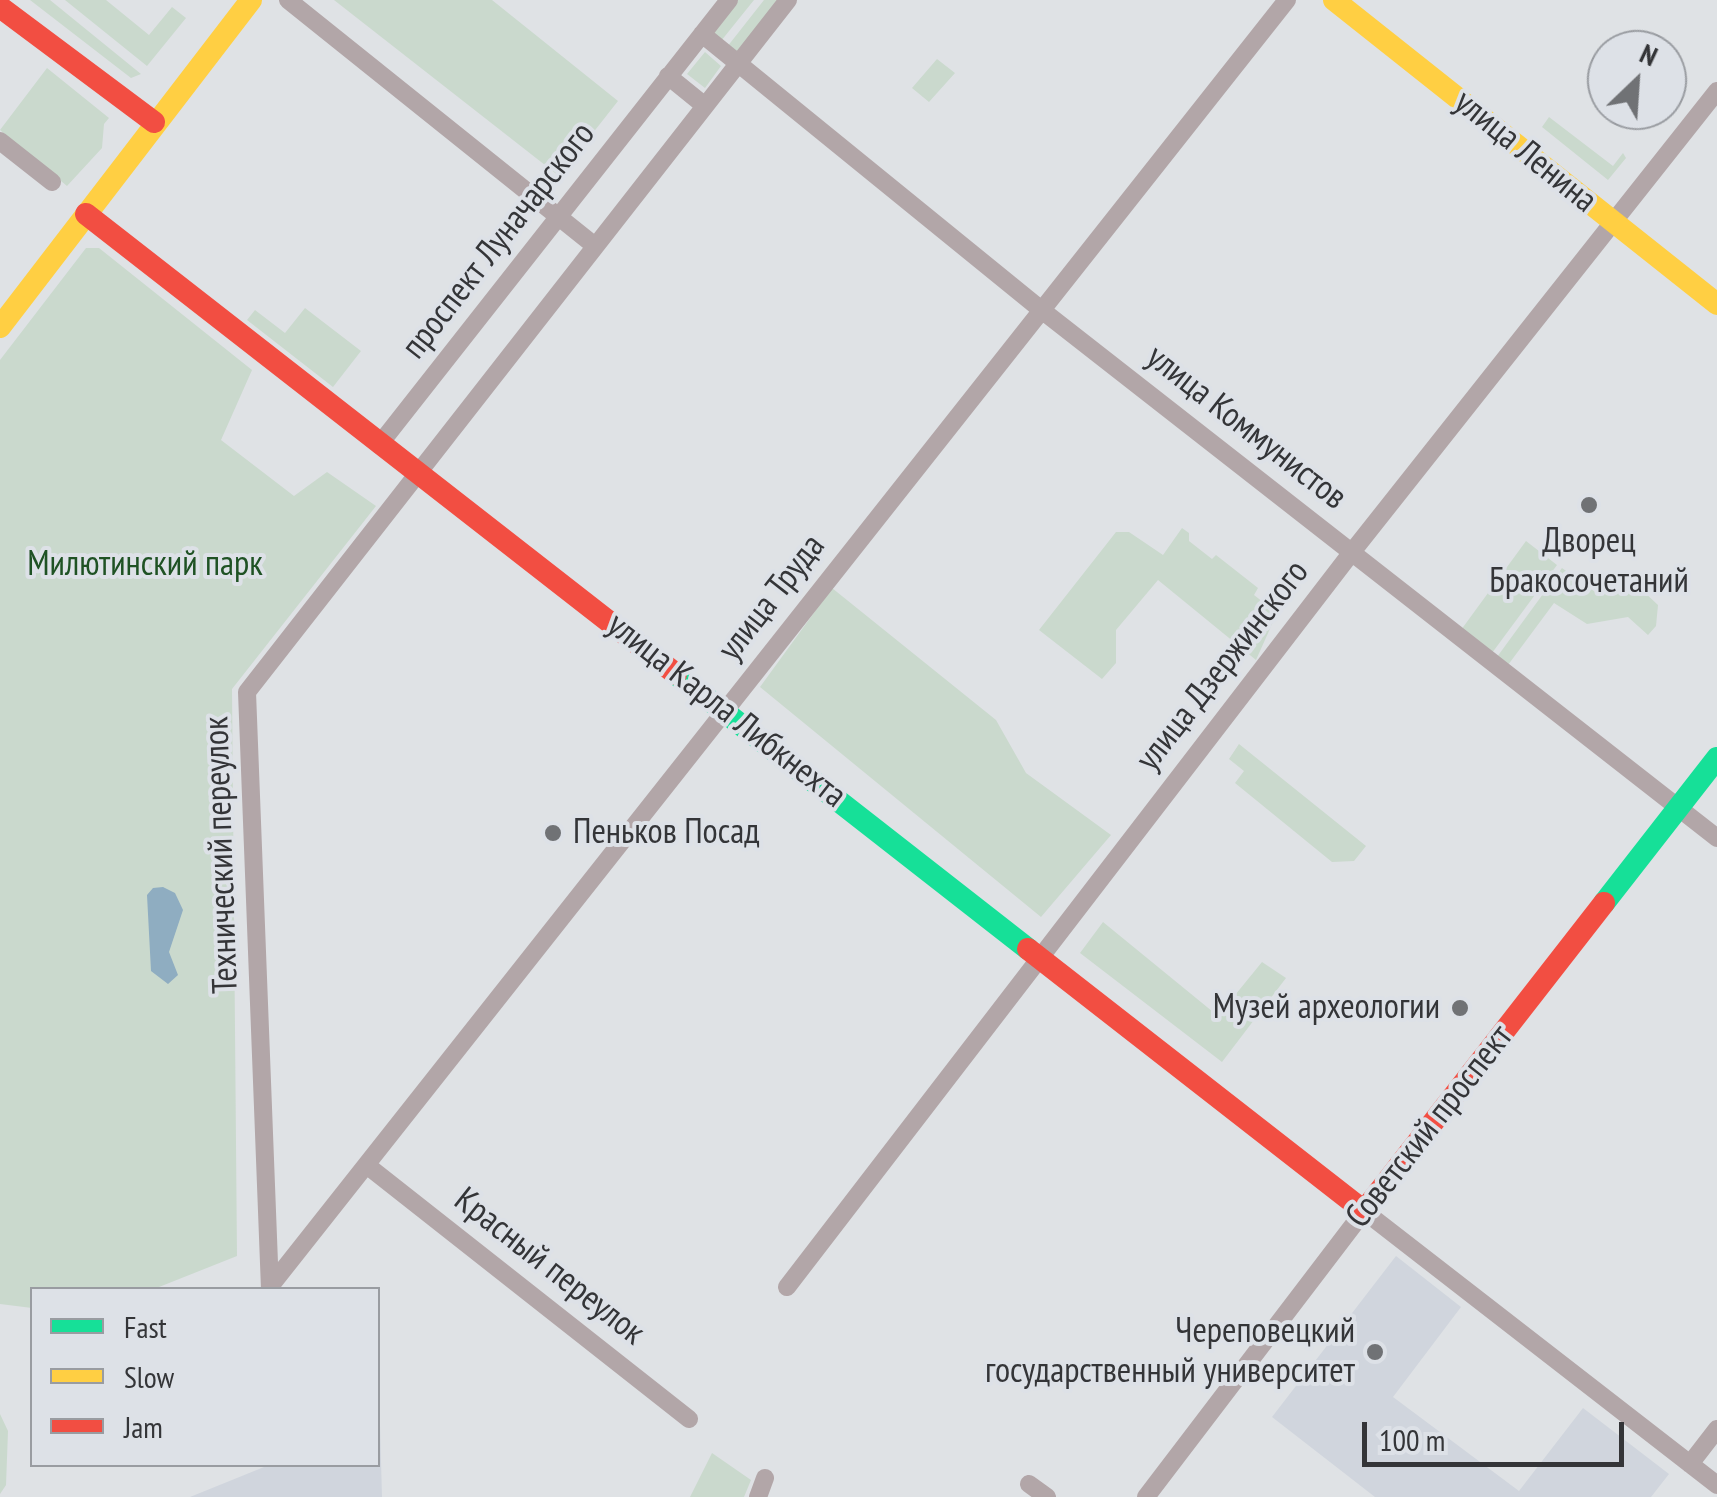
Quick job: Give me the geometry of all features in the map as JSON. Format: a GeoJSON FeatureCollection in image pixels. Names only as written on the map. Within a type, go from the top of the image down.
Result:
{"type":"FeatureCollection","features":[{"type":"Feature","properties":{"kind":"main road"},"geometry":{"type":"LineString","coordinates":[[0,327],[251,0]]}},
{"type":"Feature","properties":{"kind":"main road","name":"улица Ленина"},"geometry":{"type":"LineString","coordinates":[[1334,0],[1717,304]]}},
{"type":"Feature","properties":{"kind":"main road"},"geometry":{"type":"LineString","coordinates":[[0,7],[154,122]]}},
{"type":"Feature","properties":{"kind":"main road","name":"улица Карла Либкнехта"},"geometry":{"type":"LineString","coordinates":[[86,214],[416,474],[727,710],[1364,1211]]}},
{"type":"Feature","properties":{"kind":"main road","name":"Советский проспект"},"geometry":{"type":"LineString","coordinates":[[1364,1211],[1717,758]]}},
{"type":"Feature","properties":{"kind":"street"},"geometry":{"type":"LineString","coordinates":[[288,0],[594,246]]}},
{"type":"Feature","properties":{"kind":"street","name":"проспект Луначарского"},"geometry":{"type":"LineString","coordinates":[[380,445],[729,0]]}},
{"type":"Feature","properties":{"kind":"street"},"geometry":{"type":"LineString","coordinates":[[416,474],[788,0]]}},
{"type":"Feature","properties":{"kind":"street","name":"улица Труда"},"geometry":{"type":"LineString","coordinates":[[271,1287],[1040,308],[1288,0]]}},
{"type":"Feature","properties":{"kind":"street","name":"улица Коммунистов"},"geometry":{"type":"LineString","coordinates":[[702,34],[1040,308],[1717,838]]}},
{"type":"Feature","properties":{"kind":"street"},"geometry":{"type":"LineString","coordinates":[[668,76],[705,106]]}},
{"type":"Feature","properties":{"kind":"street","name":"улица Дзержинского"},"geometry":{"type":"LineString","coordinates":[[788,1287],[1352,552],[1717,92]]}},
{"type":"Feature","properties":{"kind":"street"},"geometry":{"type":"LineString","coordinates":[[0,141],[52,182]]}},
{"type":"Feature","properties":{"kind":"street","name":"Технический переулок"},"geometry":{"type":"LineString","coordinates":[[271,1287],[248,692],[416,474]]}},
{"type":"Feature","properties":{"kind":"street","name":"Красный переулок"},"geometry":{"type":"LineString","coordinates":[[369,1167],[688,1419]]}},
{"type":"Feature","properties":{"kind":"street"},"geometry":{"type":"LineString","coordinates":[[1364,1211],[1717,1485]]}},
{"type":"Feature","properties":{"kind":"street","name":"Советский проспект"},"geometry":{"type":"LineString","coordinates":[[1146,1497],[1364,1211]]}},
{"type":"Feature","properties":{"kind":"street"},"geometry":{"type":"LineString","coordinates":[[1690,1464],[1717,1429]]}},
{"type":"Feature","properties":{"kind":"street"},"geometry":{"type":"LineString","coordinates":[[758,1497],[765,1478]]}},
{"type":"Feature","properties":{"kind":"street"},"geometry":{"type":"LineString","coordinates":[[1029,1484],[1047,1497]]}},
{"type":"Feature","properties":{"kind":"shaded area","name":"Череповецкий государственный университет"},"geometry":{"type":"Polygon","coordinates":[[[1396,1256],[1461,1307],[1393,1397],[1519,1491],[1583,1408],[1669,1474],[1651,1497],[1375,1497],[1272,1417],[1396,1256]]]}},
{"type":"Feature","properties":{"kind":"shaded area"},"geometry":{"type":"Polygon","coordinates":[[[380,1425],[382,1497],[190,1497],[264,1467],[380,1467],[380,1425]]]}},
{"type":"Feature","properties":{"kind":"green space"},"geometry":{"type":"Polygon","coordinates":[[[30,0],[50,0],[141,74],[131,78],[30,0]]]}},
{"type":"Feature","properties":{"kind":"green space"},"geometry":{"type":"Polygon","coordinates":[[[65,0],[106,0],[149,35],[172,7],[186,18],[147,66],[65,0]]]}},
{"type":"Feature","properties":{"kind":"green space"},"geometry":{"type":"Polygon","coordinates":[[[334,0],[492,0],[618,101],[559,176],[334,0]]]}},
{"type":"Feature","properties":{"kind":"green space"},"geometry":{"type":"Polygon","coordinates":[[[737,0],[754,0],[721,41],[711,32],[737,0]]]}},
{"type":"Feature","properties":{"kind":"green space"},"geometry":{"type":"Polygon","coordinates":[[[764,0],[779,0],[737,54],[727,47],[764,0]]]}},
{"type":"Feature","properties":{"kind":"green space"},"geometry":{"type":"Polygon","coordinates":[[[705,52],[721,66],[705,88],[687,74],[705,52]]]}},
{"type":"Feature","properties":{"kind":"green space"},"geometry":{"type":"Polygon","coordinates":[[[937,59],[955,73],[929,102],[912,88],[937,59]]]}},
{"type":"Feature","properties":{"kind":"green space"},"geometry":{"type":"Polygon","coordinates":[[[47,68],[109,118],[104,124],[102,148],[67,186],[0,130],[47,68]]]}},
{"type":"Feature","properties":{"kind":"green space"},"geometry":{"type":"Polygon","coordinates":[[[1549,117],[1613,166],[1623,153],[1626,158],[1608,180],[1542,127],[1549,117]]]}},
{"type":"Feature","properties":{"kind":"green space","name":"Милютинский парк"},"geometry":{"type":"Polygon","coordinates":[[[86,248],[99,248],[252,370],[221,440],[294,496],[327,472],[376,506],[232,689],[237,1256],[159,1287],[30,1287],[30,1308],[0,1304],[0,360],[86,248]]]}},
{"type":"Feature","properties":{"kind":"green space"},"geometry":{"type":"Polygon","coordinates":[[[305,308],[361,351],[333,387],[247,320],[255,310],[285,333],[305,308]]]}},
{"type":"Feature","properties":{"kind":"green space"},"geometry":{"type":"Polygon","coordinates":[[[1182,528],[1189,533],[1189,541],[1212,559],[1216,555],[1258,588],[1254,595],[1277,613],[1256,660],[1158,580],[1116,630],[1116,663],[1102,679],[1039,630],[1116,532],[1129,532],[1163,555],[1182,528]]]}},
{"type":"Feature","properties":{"kind":"green space"},"geometry":{"type":"Polygon","coordinates":[[[1526,541],[1557,565],[1492,653],[1461,630],[1526,541]]]}},
{"type":"Feature","properties":{"kind":"green space"},"geometry":{"type":"Polygon","coordinates":[[[1562,568],[1598,594],[1642,590],[1658,605],[1656,626],[1648,635],[1628,617],[1587,624],[1554,603],[1508,665],[1497,657],[1562,568]]]}},
{"type":"Feature","properties":{"kind":"green space"},"geometry":{"type":"Polygon","coordinates":[[[832,588],[996,720],[1026,773],[1111,835],[1041,917],[760,687],[832,588]]]}},
{"type":"Feature","properties":{"kind":"green space"},"geometry":{"type":"Polygon","coordinates":[[[1239,744],[1366,846],[1354,861],[1332,862],[1235,783],[1244,771],[1229,759],[1239,744]]]}},
{"type":"Feature","properties":{"kind":"green space"},"geometry":{"type":"Polygon","coordinates":[[[1103,922],[1218,1016],[1262,962],[1286,978],[1222,1062],[1080,953],[1103,922]]]}},
{"type":"Feature","properties":{"kind":"green space"},"geometry":{"type":"Polygon","coordinates":[[[0,1414],[8,1431],[6,1485],[0,1494],[0,1414]]]}},
{"type":"Feature","properties":{"kind":"green space"},"geometry":{"type":"Polygon","coordinates":[[[712,1453],[751,1480],[744,1497],[690,1497],[712,1453]]]}},
{"type":"Feature","properties":{"kind":"water"},"geometry":{"type":"Polygon","coordinates":[[[163,887],[175,893],[183,910],[169,952],[178,975],[168,984],[151,971],[147,895],[153,888],[163,887]]]}},
{"type":"Feature","properties":{"kind":"traffic: fast"},"geometry":{"type":"LineString","coordinates":[[676,674],[1028,949]]}},
{"type":"Feature","properties":{"kind":"traffic: fast"},"geometry":{"type":"LineString","coordinates":[[1604,903],[1717,758]]}},
{"type":"Feature","properties":{"kind":"traffic: slow"},"geometry":{"type":"LineString","coordinates":[[0,327],[251,0]]}},
{"type":"Feature","properties":{"kind":"traffic: slow"},"geometry":{"type":"LineString","coordinates":[[1334,0],[1717,304]]}},
{"type":"Feature","properties":{"kind":"traffic: jam"},"geometry":{"type":"LineString","coordinates":[[0,7],[154,122]]}},
{"type":"Feature","properties":{"kind":"traffic: jam"},"geometry":{"type":"LineString","coordinates":[[86,214],[676,674]]}},
{"type":"Feature","properties":{"kind":"traffic: jam"},"geometry":{"type":"LineString","coordinates":[[1028,949],[1364,1211],[1604,903]]}},
{"type":"Feature","properties":{"kind":"place","name":"Дворец Бракосочетаний"},"geometry":{"type":"Point","coordinates":[1589,505]}},
{"type":"Feature","properties":{"kind":"place","name":"Пеньков Посад"},"geometry":{"type":"Point","coordinates":[553,833]}},
{"type":"Feature","properties":{"kind":"place","name":"Музей археологии"},"geometry":{"type":"Point","coordinates":[1460,1008]}},
{"type":"Feature","properties":{"kind":"place","name":"Череповецкий государственный университет"},"geometry":{"type":"Point","coordinates":[1375,1352]}}]}
